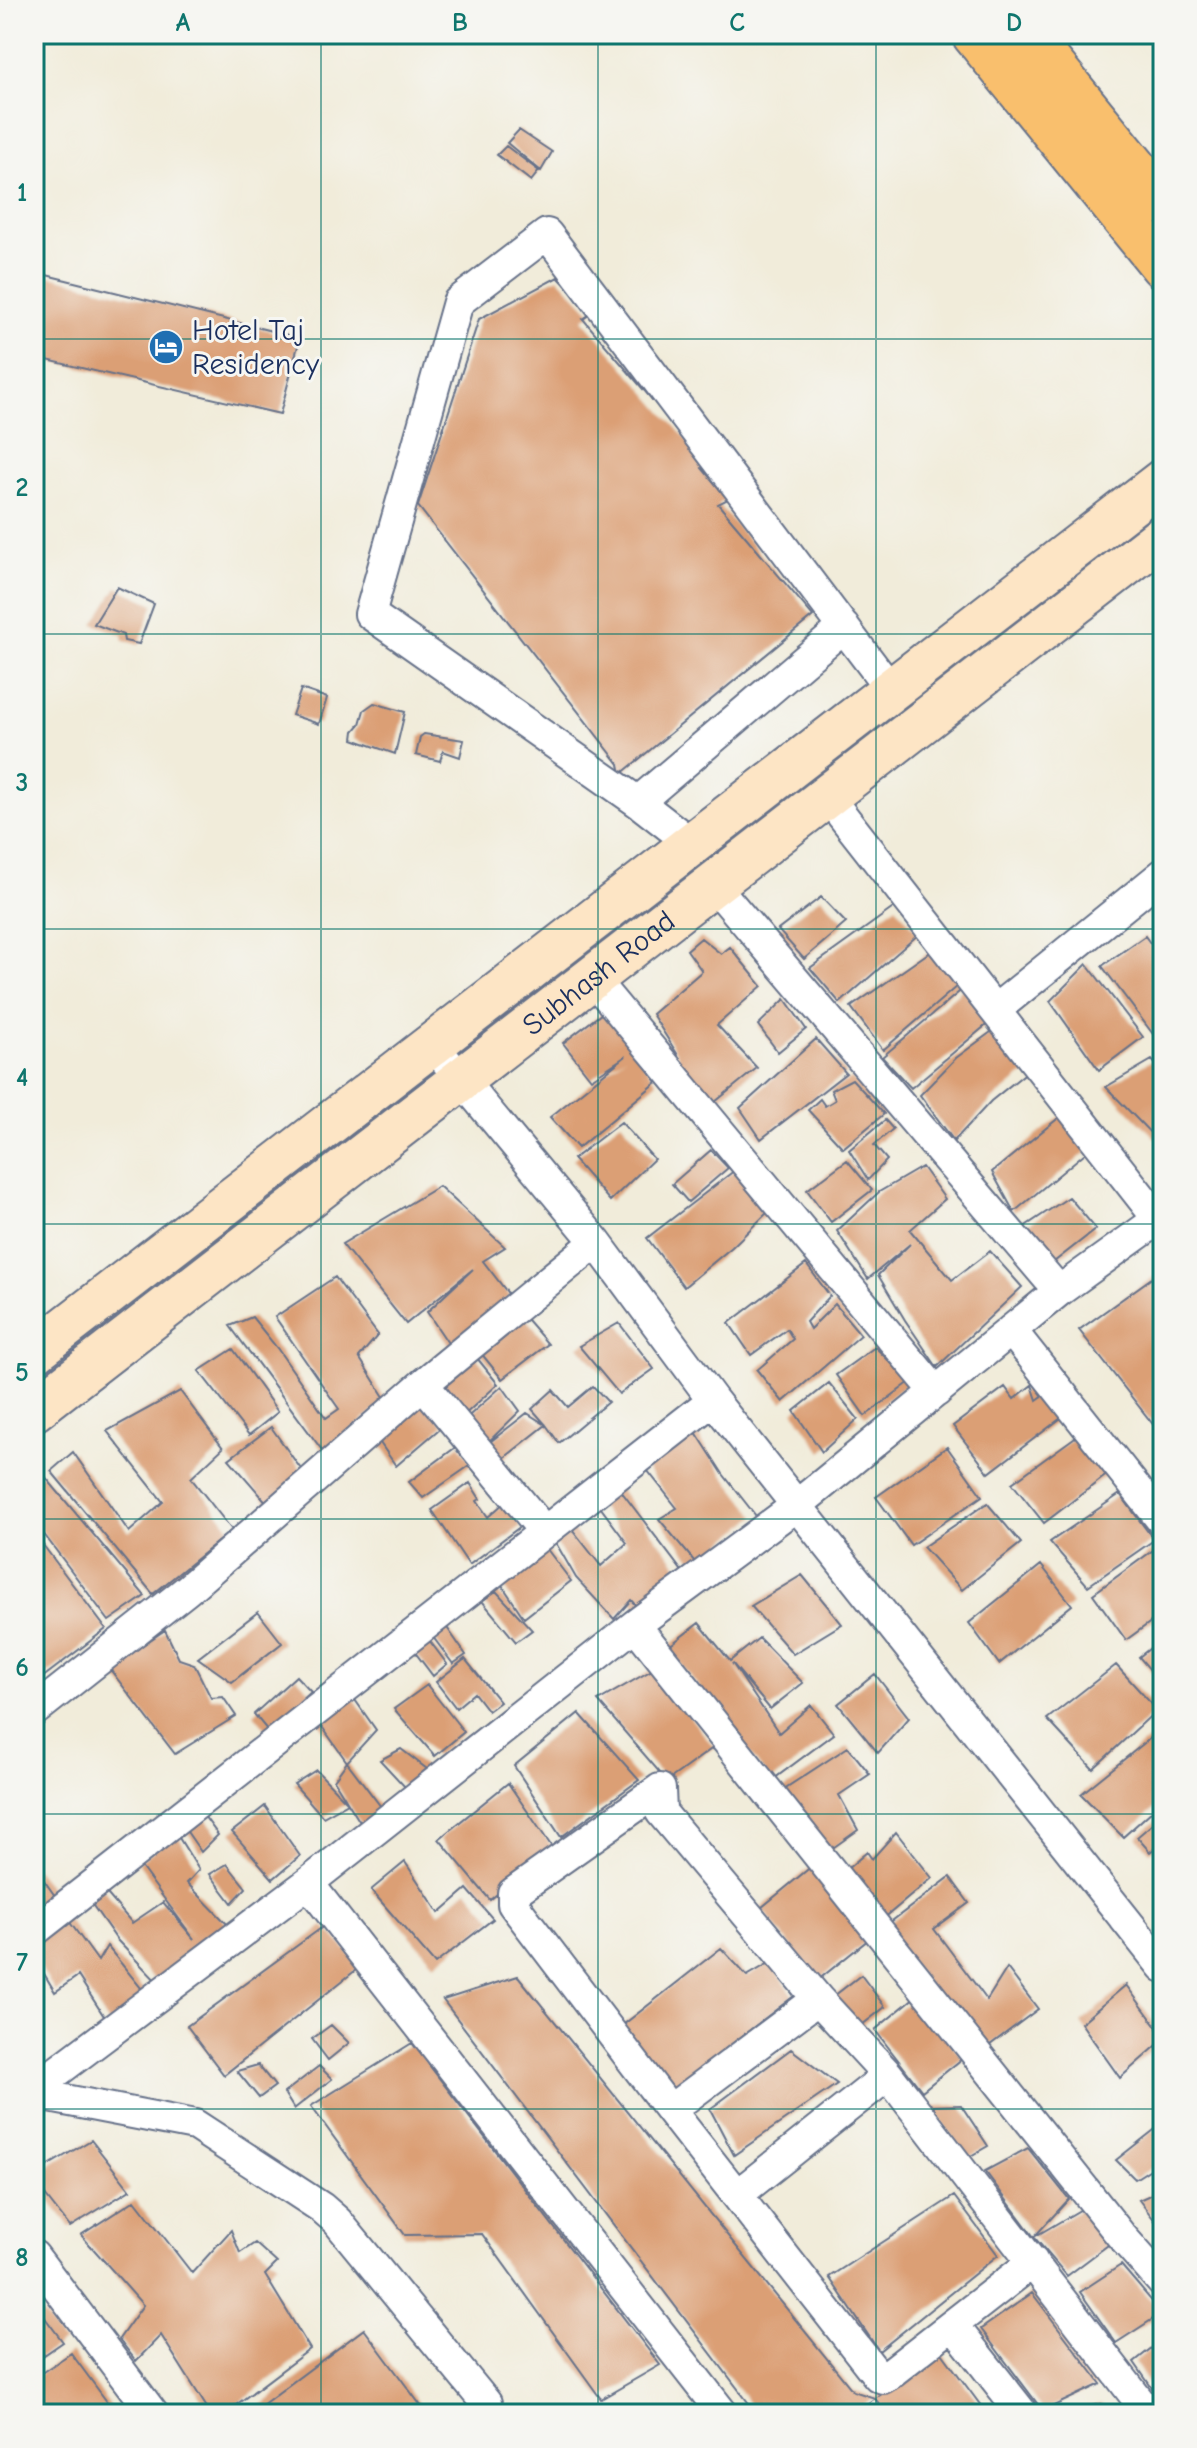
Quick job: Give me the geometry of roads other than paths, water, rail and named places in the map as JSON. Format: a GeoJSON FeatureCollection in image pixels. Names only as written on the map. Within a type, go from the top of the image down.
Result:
{"type":"FeatureCollection","features":[{"type":"Feature","properties":{"kind":"main road"},"geometry":{"type":"LineString","coordinates":[[974,34],[1163,266]]}},
{"type":"Feature","properties":{"kind":"main road"},"geometry":{"type":"LineString","coordinates":[[1026,34],[1163,202]]}},
{"type":"Feature","properties":{"kind":"street"},"geometry":{"type":"LineString","coordinates":[[692,844],[638,802],[370,614],[458,302],[547,234],[891,690]]}},
{"type":"Feature","properties":{"kind":"street","name":"Subhash Road"},"geometry":{"type":"LineString","coordinates":[[34,1352],[891,690],[1158,493]]}},
{"type":"Feature","properties":{"kind":"street","name":"Subhash Road"},"geometry":{"type":"LineString","coordinates":[[34,1410],[1163,536]]}},
{"type":"Feature","properties":{"kind":"street"},"geometry":{"type":"LineString","coordinates":[[638,802],[844,627]]}},
{"type":"Feature","properties":{"kind":"street"},"geometry":{"type":"LineString","coordinates":[[34,2091],[308,1883],[635,1625],[796,1506],[1059,1291],[1161,1218],[827,796]]}},
{"type":"Feature","properties":{"kind":"street"},"geometry":{"type":"LineString","coordinates":[[995,1010],[1163,874]]}},
{"type":"Feature","properties":{"kind":"street"},"geometry":{"type":"LineString","coordinates":[[713,884],[1059,1291]]}},
{"type":"Feature","properties":{"kind":"street"},"geometry":{"type":"LineString","coordinates":[[592,978],[936,1392]]}},
{"type":"Feature","properties":{"kind":"street"},"geometry":{"type":"LineString","coordinates":[[432,1044],[596,1242],[713,1400],[1163,1967]]}},
{"type":"Feature","properties":{"kind":"street"},"geometry":{"type":"LineString","coordinates":[[34,1711],[187,1590],[423,1384],[596,1242]]}},
{"type":"Feature","properties":{"kind":"street"},"geometry":{"type":"LineString","coordinates":[[1011,1330],[1163,1522]]}},
{"type":"Feature","properties":{"kind":"street"},"geometry":{"type":"LineString","coordinates":[[423,1384],[544,1531]]}},
{"type":"Feature","properties":{"kind":"street"},"geometry":{"type":"LineString","coordinates":[[34,1931],[713,1400]]}},
{"type":"Feature","properties":{"kind":"street"},"geometry":{"type":"LineString","coordinates":[[635,1625],[1123,2238],[1163,2283]]}},
{"type":"Feature","properties":{"kind":"street"},"geometry":{"type":"LineString","coordinates":[[1033,2262],[888,2375],[883,2378],[878,2376],[513,1904],[513,1893],[660,1789],[661,1812],[818,1999],[888,2075],[1033,2262],[1149,2414]]}},
{"type":"Feature","properties":{"kind":"street"},"geometry":{"type":"LineString","coordinates":[[308,1883],[723,2414]]}},
{"type":"Feature","properties":{"kind":"street"},"geometry":{"type":"LineString","coordinates":[[670,2110],[818,1999]]}},
{"type":"Feature","properties":{"kind":"street"},"geometry":{"type":"LineString","coordinates":[[737,2195],[888,2075]]}},
{"type":"Feature","properties":{"kind":"street"},"geometry":{"type":"LineString","coordinates":[[34,2091],[195,2125],[322,2208],[337,2221],[486,2403],[486,2414]]}},
{"type":"Feature","properties":{"kind":"street"},"geometry":{"type":"LineString","coordinates":[[34,2256],[153,2414]]}},
{"type":"Feature","properties":{"kind":"street"},"geometry":{"type":"LineString","coordinates":[[953,2325],[1023,2414]]}},
{"type":"Feature","properties":{"kind":"place","name":"Hotel Taj Residency"},"geometry":{"type":"Point","coordinates":[166,347]}}]}
